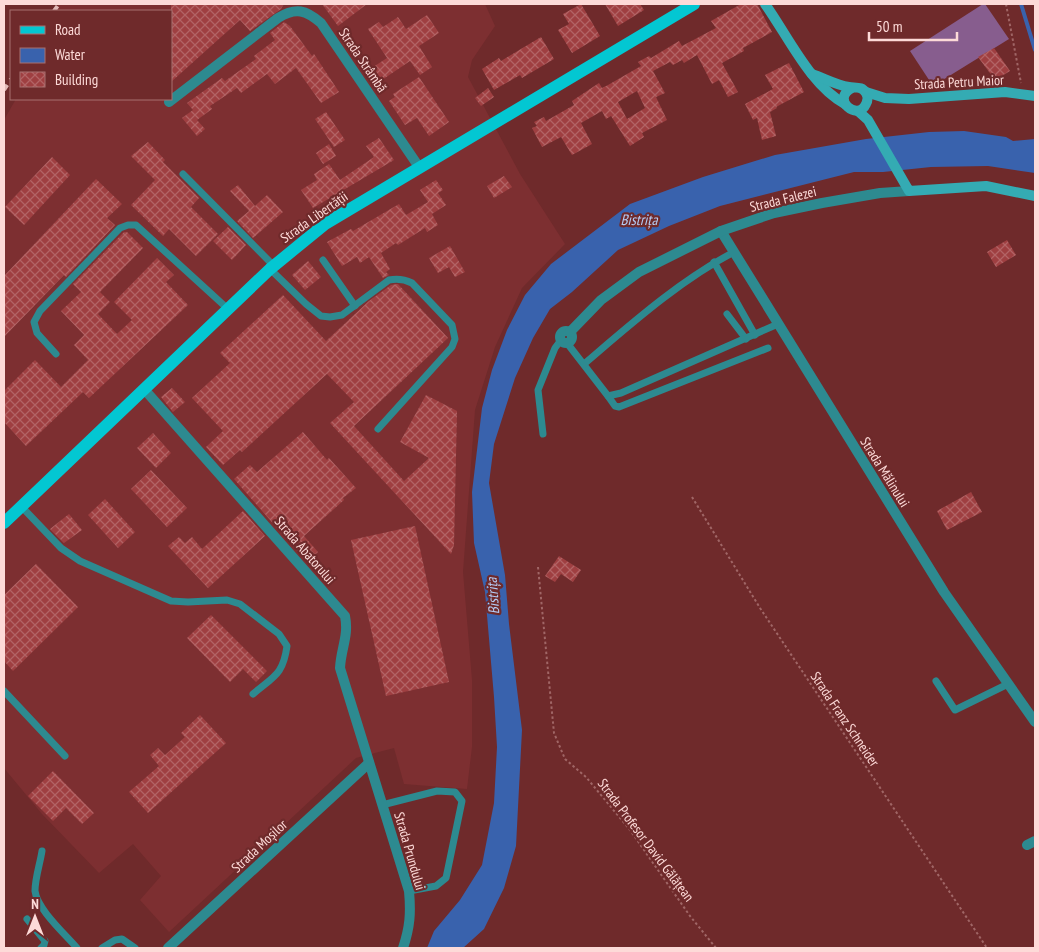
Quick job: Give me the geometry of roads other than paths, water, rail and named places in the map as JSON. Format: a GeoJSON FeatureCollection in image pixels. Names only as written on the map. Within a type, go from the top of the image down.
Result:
{"type":"FeatureCollection","features":[{"type":"Feature","properties":{"kind":"main road","name":"Strada Libertății"},"geometry":{"type":"LineString","coordinates":[[4,523],[272,267],[325,224],[694,4]]}},
{"type":"Feature","properties":{"kind":"street"},"geometry":{"type":"LineString","coordinates":[[764,4],[819,84],[832,97],[845,104],[850,110],[863,107]]}},
{"type":"Feature","properties":{"kind":"street","name":"Strada Strâmbă"},"geometry":{"type":"LineString","coordinates":[[172,100],[286,12],[300,10],[310,13],[321,23],[419,167]]}},
{"type":"Feature","properties":{"kind":"street"},"geometry":{"type":"LineString","coordinates":[[812,74],[839,85],[852,88],[860,87],[866,92],[868,96],[863,107],[869,122],[908,191]]}},
{"type":"Feature","properties":{"kind":"street"},"geometry":{"type":"LineString","coordinates":[[845,104],[846,92],[852,88]]}},
{"type":"Feature","properties":{"kind":"street","name":"Strada Petru Maior"},"geometry":{"type":"LineString","coordinates":[[866,92],[885,98],[909,99],[993,93],[1032,96]]}},
{"type":"Feature","properties":{"kind":"street","name":"Strada Petru Maior"},"geometry":{"type":"LineString","coordinates":[[863,107],[885,98]]}},
{"type":"Feature","properties":{"kind":"street","name":"Strada Falezei"},"geometry":{"type":"LineString","coordinates":[[567,339],[601,300],[639,272],[721,230],[774,213],[880,193],[908,191],[986,186],[1035,196]]}},
{"type":"Feature","properties":{"kind":"street","name":"Strada Mălinului"},"geometry":{"type":"LineString","coordinates":[[721,230],[939,584],[1035,722]]}},
{"type":"Feature","properties":{"kind":"street","name":"Strada Abatorului"},"geometry":{"type":"LineString","coordinates":[[144,389],[345,616],[347,627],[340,668],[369,763]]}},
{"type":"Feature","properties":{"kind":"street","name":"Strada Prundului"},"geometry":{"type":"LineString","coordinates":[[369,763],[408,891],[411,915],[403,948]]}},
{"type":"Feature","properties":{"kind":"street","name":"Strada Moșilor"},"geometry":{"type":"LineString","coordinates":[[175,946],[369,763]]}},
{"type":"Feature","properties":{"kind":"lane"},"geometry":{"type":"LineString","coordinates":[[183,174],[306,304],[321,316],[342,315],[389,280],[398,278],[412,283],[452,326],[455,339],[452,348],[378,429]]}},
{"type":"Feature","properties":{"kind":"lane"},"geometry":{"type":"LineString","coordinates":[[56,354],[37,333],[34,322],[40,311],[120,228],[128,225],[136,225],[228,309]]}},
{"type":"Feature","properties":{"kind":"lane"},"geometry":{"type":"LineString","coordinates":[[584,364],[646,312],[714,262],[734,252]]}},
{"type":"Feature","properties":{"kind":"lane"},"geometry":{"type":"LineString","coordinates":[[323,260],[355,306]]}},
{"type":"Feature","properties":{"kind":"lane"},"geometry":{"type":"LineString","coordinates":[[714,262],[754,335]]}},
{"type":"Feature","properties":{"kind":"lane"},"geometry":{"type":"LineString","coordinates":[[727,314],[746,339]]}},
{"type":"Feature","properties":{"kind":"lane"},"geometry":{"type":"LineString","coordinates":[[608,396],[621,393],[778,324]]}},
{"type":"Feature","properties":{"kind":"lane"},"geometry":{"type":"LineString","coordinates":[[543,434],[538,390],[555,348],[567,339],[615,406],[619,407],[768,348]]}},
{"type":"Feature","properties":{"kind":"lane"},"geometry":{"type":"LineString","coordinates":[[22,506],[61,548],[80,561],[171,601],[227,600],[240,604],[279,634],[287,646],[281,671],[253,694]]}},
{"type":"Feature","properties":{"kind":"lane"},"geometry":{"type":"LineString","coordinates":[[936,680],[955,710],[1008,684]]}},
{"type":"Feature","properties":{"kind":"lane"},"geometry":{"type":"LineString","coordinates":[[4,691],[65,756]]}},
{"type":"Feature","properties":{"kind":"lane"},"geometry":{"type":"LineString","coordinates":[[382,805],[437,790],[455,792],[462,801],[446,878],[436,886],[408,891]]}},
{"type":"Feature","properties":{"kind":"lane"},"geometry":{"type":"LineString","coordinates":[[42,851],[35,889],[37,899],[42,908],[77,948]]}},
{"type":"Feature","properties":{"kind":"lane"},"geometry":{"type":"LineString","coordinates":[[27,919],[45,941],[44,946],[41,948]]}},
{"type":"Feature","properties":{"kind":"lane"},"geometry":{"type":"LineString","coordinates":[[102,948],[115,940],[122,939],[135,948]]}},
{"type":"Feature","properties":{"kind":"water","name":"Bistrița"},"geometry":{"type":"Polygon","coordinates":[[[964,131],[1006,137],[1013,141],[1035,139],[1035,173],[988,166],[931,167],[883,172],[854,172],[720,206],[669,226],[618,250],[572,292],[550,309],[533,338],[515,378],[494,444],[489,483],[505,575],[522,730],[516,846],[504,888],[484,929],[463,948],[427,948],[434,931],[460,900],[482,865],[494,803],[497,747],[494,697],[485,592],[474,543],[472,492],[482,408],[492,370],[507,330],[525,295],[551,264],[630,204],[703,177],[775,155],[866,139],[929,132],[964,131]]]}},
{"type":"Feature","properties":{"kind":"waterway"},"geometry":{"type":"LineString","coordinates":[[1021,4],[1035,50]]}},
{"type":"Feature","properties":{"kind":"railway"},"geometry":{"type":"LineString","coordinates":[[55,10],[59,4]]}},
{"type":"Feature","properties":{"kind":"railway"},"geometry":{"type":"LineString","coordinates":[[4,90],[10,81]]}}]}
